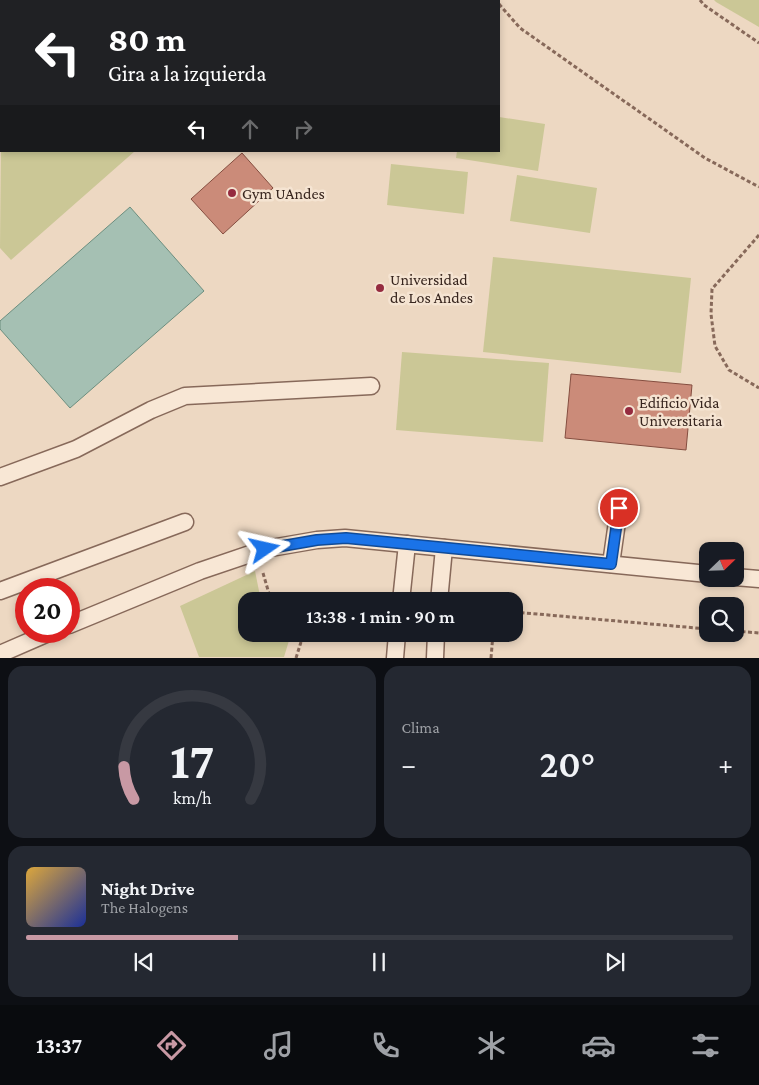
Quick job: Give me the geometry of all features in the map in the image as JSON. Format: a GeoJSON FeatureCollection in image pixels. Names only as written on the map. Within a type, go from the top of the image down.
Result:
{"type":"FeatureCollection","features":[{"type":"Feature","properties":{"kind":"lane"},"geometry":{"type":"LineString","coordinates":[[0,477],[76,449],[152,410],[185,396],[371,386]]}},
{"type":"Feature","properties":{"kind":"lane"},"geometry":{"type":"LineString","coordinates":[[611,564],[619,508]]}},
{"type":"Feature","properties":{"kind":"lane"},"geometry":{"type":"LineString","coordinates":[[0,591],[185,522]]}},
{"type":"Feature","properties":{"kind":"lane"},"geometry":{"type":"LineString","coordinates":[[80,620],[200,571],[256,551],[296,543],[346,538],[699,573]]}},
{"type":"Feature","properties":{"kind":"lane"},"geometry":{"type":"LineString","coordinates":[[402,592],[406,544]]}},
{"type":"Feature","properties":{"kind":"lane"},"geometry":{"type":"LineString","coordinates":[[440,592],[444,548]]}},
{"type":"Feature","properties":{"kind":"lane"},"geometry":{"type":"LineString","coordinates":[[744,578],[759,579]]}},
{"type":"Feature","properties":{"kind":"lane"},"geometry":{"type":"LineString","coordinates":[[395,658],[396,642]]}},
{"type":"Feature","properties":{"kind":"lane"},"geometry":{"type":"LineString","coordinates":[[435,658],[436,642]]}},
{"type":"Feature","properties":{"kind":"lane"},"geometry":{"type":"LineString","coordinates":[[0,654],[25,643]]}},
{"type":"Feature","properties":{"kind":"path"},"geometry":{"type":"LineString","coordinates":[[700,0],[704,5],[759,43]]}},
{"type":"Feature","properties":{"kind":"path"},"geometry":{"type":"LineString","coordinates":[[500,4],[520,28],[705,158],[759,187]]}},
{"type":"Feature","properties":{"kind":"path"},"geometry":{"type":"LineString","coordinates":[[759,235],[712,289],[711,314],[715,346],[729,370],[759,388]]}},
{"type":"Feature","properties":{"kind":"path"},"geometry":{"type":"LineString","coordinates":[[256,551],[268,592]]}},
{"type":"Feature","properties":{"kind":"path"},"geometry":{"type":"LineString","coordinates":[[523,613],[699,628]]}},
{"type":"Feature","properties":{"kind":"path"},"geometry":{"type":"LineString","coordinates":[[744,632],[759,633]]}},
{"type":"Feature","properties":{"kind":"path"},"geometry":{"type":"LineString","coordinates":[[296,658],[301,642]]}},
{"type":"Feature","properties":{"kind":"path"},"geometry":{"type":"LineString","coordinates":[[491,658],[492,642]]}},
{"type":"Feature","properties":{"kind":"shaded area"},"geometry":{"type":"Polygon","coordinates":[[[714,0],[759,0],[759,27],[716,2],[714,0]]]}},
{"type":"Feature","properties":{"kind":"shaded area"},"geometry":{"type":"Polygon","coordinates":[[[500,117],[545,124],[538,171],[456,158],[457,152],[500,152],[500,117]]]}},
{"type":"Feature","properties":{"kind":"shaded area"},"geometry":{"type":"Polygon","coordinates":[[[1,152],[134,152],[11,260],[0,248],[1,152]]]}},
{"type":"Feature","properties":{"kind":"shaded area"},"geometry":{"type":"Polygon","coordinates":[[[391,164],[468,172],[464,214],[387,205],[391,164]]]}},
{"type":"Feature","properties":{"kind":"shaded area"},"geometry":{"type":"Polygon","coordinates":[[[517,175],[597,188],[590,233],[510,221],[517,175]]]}},
{"type":"Feature","properties":{"kind":"shaded area"},"geometry":{"type":"Polygon","coordinates":[[[130,207],[204,291],[70,408],[0,329],[0,321],[130,207]]]}},
{"type":"Feature","properties":{"kind":"shaded area"},"geometry":{"type":"Polygon","coordinates":[[[493,257],[691,278],[681,373],[483,352],[493,257]]]}},
{"type":"Feature","properties":{"kind":"shaded area"},"geometry":{"type":"Polygon","coordinates":[[[402,352],[549,363],[543,442],[396,430],[402,352]]]}},
{"type":"Feature","properties":{"kind":"shaded area"},"geometry":{"type":"Polygon","coordinates":[[[255,571],[259,592],[238,592],[238,642],[289,642],[284,657],[199,657],[180,606],[255,571]]]}},
{"type":"Feature","properties":{"kind":"building","name":"Gym UAndes"},"geometry":{"type":"Polygon","coordinates":[[[242,153],[273,188],[223,234],[191,199],[242,153]]]}},
{"type":"Feature","properties":{"kind":"building","name":"Edificio Vida Universitaria"},"geometry":{"type":"Polygon","coordinates":[[[571,374],[692,385],[686,450],[565,438],[571,374]]]}},
{"type":"Feature","properties":{"kind":"place","name":"Gym UAndes"},"geometry":{"type":"Point","coordinates":[232,193]}},
{"type":"Feature","properties":{"kind":"place","name":"Universidad de Los Andes"},"geometry":{"type":"Point","coordinates":[380,288]}},
{"type":"Feature","properties":{"kind":"place","name":"Edificio Vida Universitaria"},"geometry":{"type":"Point","coordinates":[629,411]}},
{"type":"Feature","properties":{"kind":"route"},"geometry":{"type":"LineString","coordinates":[[265,549],[317,540],[346,538],[611,564],[619,508]]}}]}
